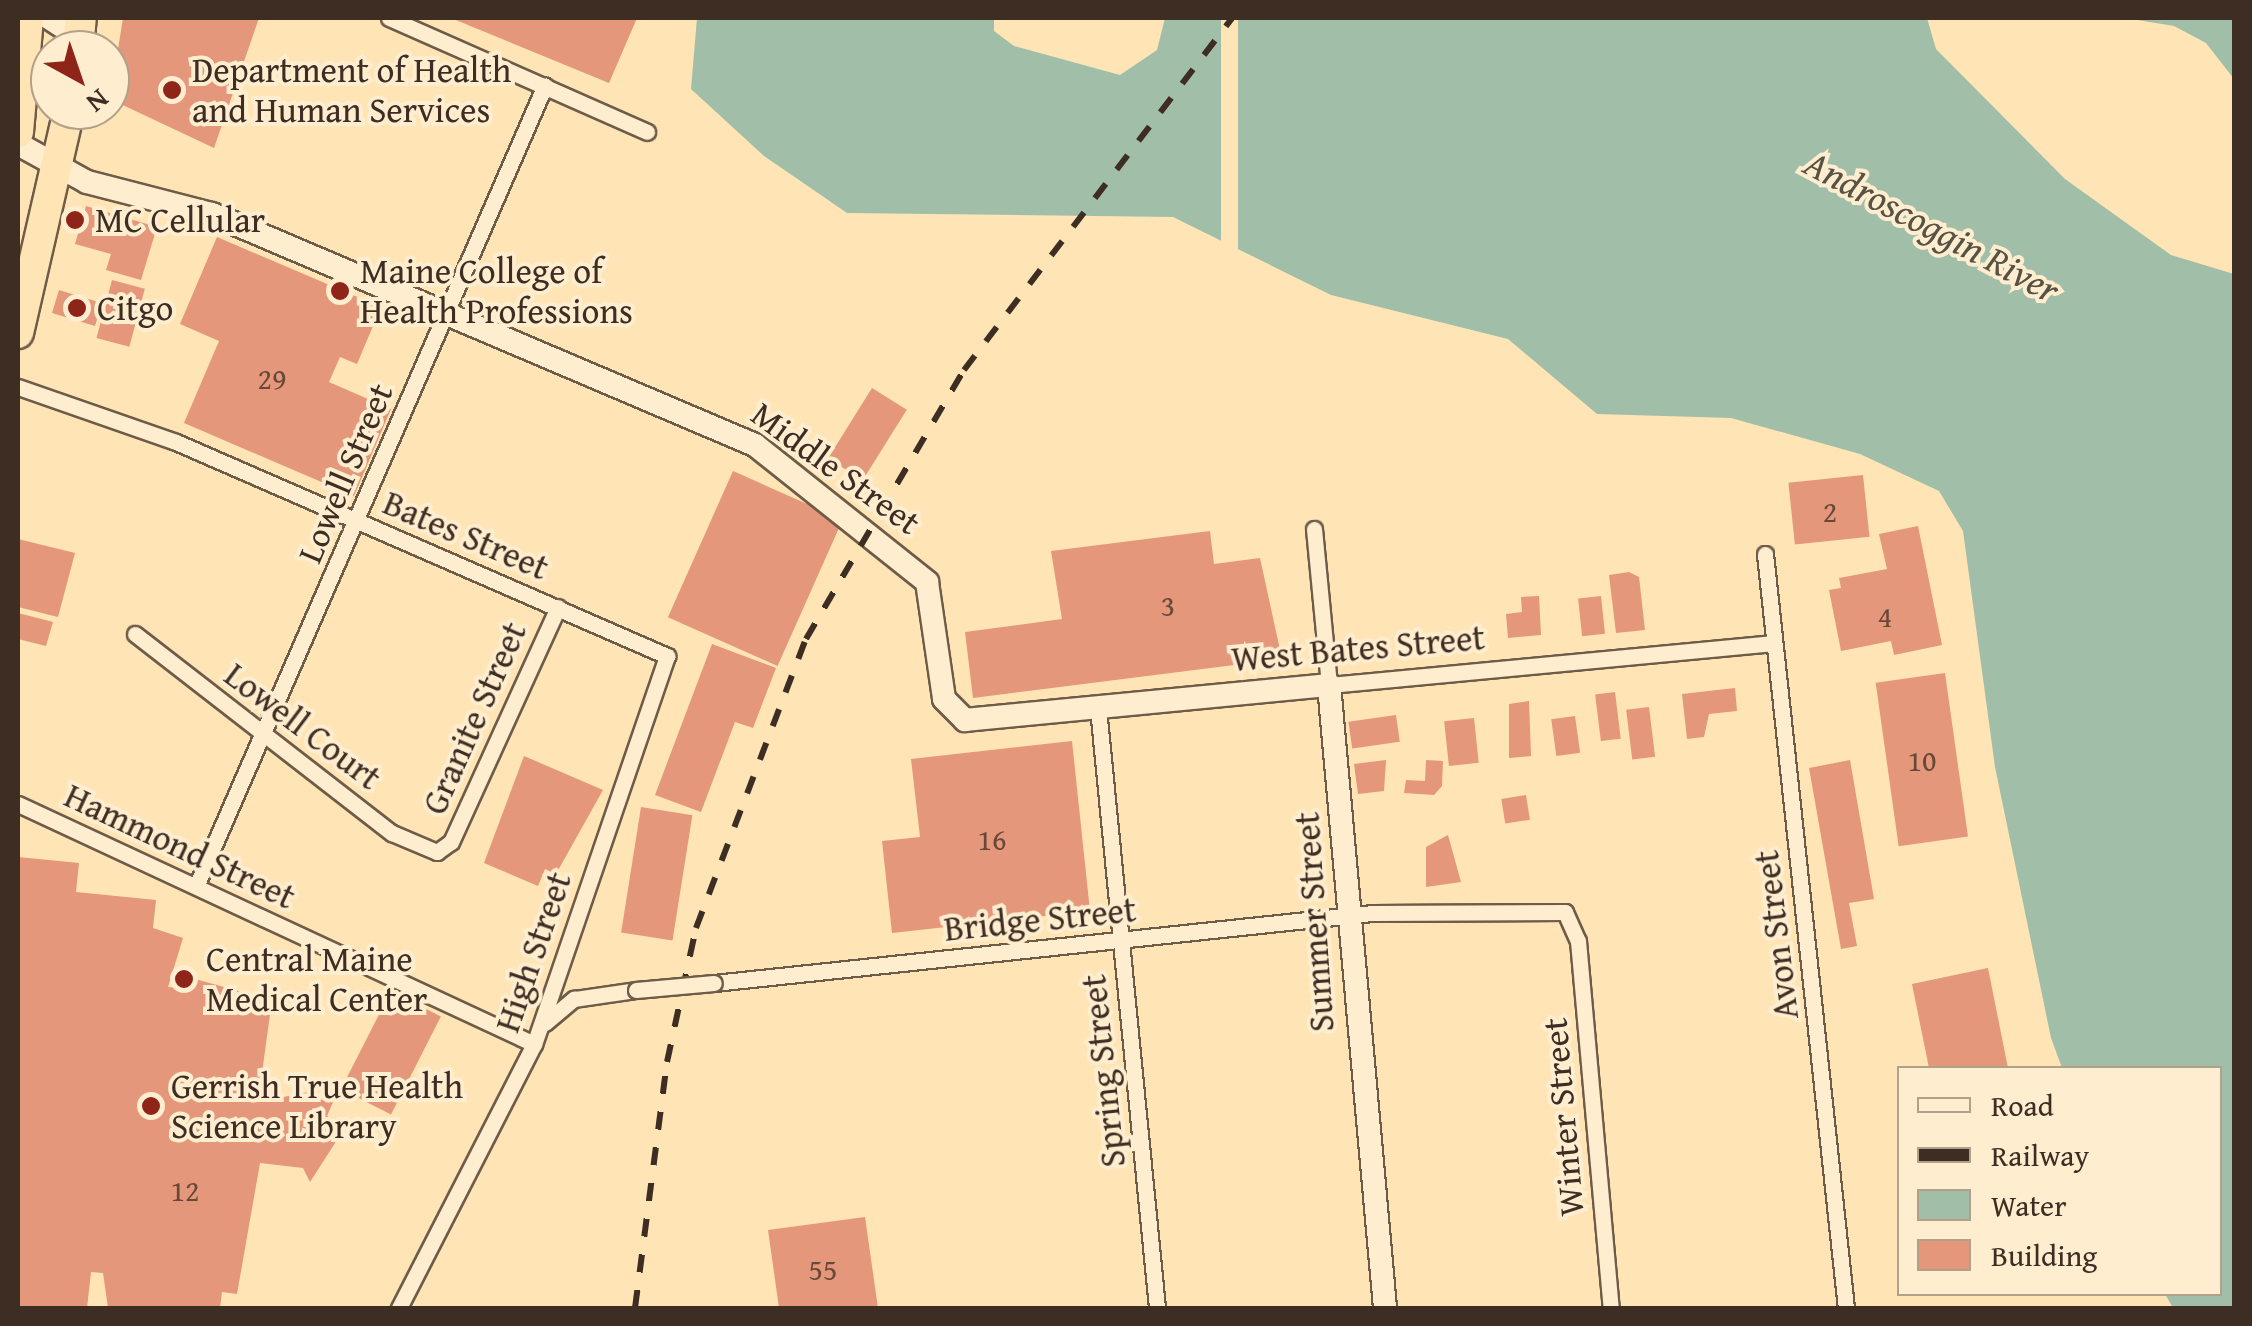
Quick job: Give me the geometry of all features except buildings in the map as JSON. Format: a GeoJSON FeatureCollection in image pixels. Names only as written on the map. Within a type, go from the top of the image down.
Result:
{"type":"FeatureCollection","features":[{"type":"Feature","properties":{"kind":"highway"},"geometry":{"type":"LineString","coordinates":[[18,132],[28,18]]}},
{"type":"Feature","properties":{"kind":"highway"},"geometry":{"type":"LineString","coordinates":[[18,333],[65,130]]}},
{"type":"Feature","properties":{"kind":"street"},"geometry":{"type":"LineString","coordinates":[[48,18],[71,30]]}},
{"type":"Feature","properties":{"kind":"street"},"geometry":{"type":"LineString","coordinates":[[388,18],[648,132]]}},
{"type":"Feature","properties":{"kind":"street","name":"Lowell Street"},"geometry":{"type":"LineString","coordinates":[[197,884],[358,522],[545,85]]}},
{"type":"Feature","properties":{"kind":"street","name":"Middle Street"},"geometry":{"type":"LineString","coordinates":[[18,144],[57,171],[212,214],[736,434],[892,547],[933,594],[953,713]]}},
{"type":"Feature","properties":{"kind":"street","name":"Bates Street"},"geometry":{"type":"LineString","coordinates":[[18,387],[176,442],[667,656]]}},
{"type":"Feature","properties":{"kind":"street","name":"Summer Street"},"geometry":{"type":"LineString","coordinates":[[1314,530],[1385,1308]]}},
{"type":"Feature","properties":{"kind":"street","name":"Avon Street"},"geometry":{"type":"LineString","coordinates":[[1765,554],[1846,1308]]}},
{"type":"Feature","properties":{"kind":"street","name":"Granite Street"},"geometry":{"type":"LineString","coordinates":[[441,851],[558,607]]}},
{"type":"Feature","properties":{"kind":"street","name":"Lowell Court"},"geometry":{"type":"LineString","coordinates":[[135,634],[392,833],[441,851]]}},
{"type":"Feature","properties":{"kind":"street","name":"West Bates Street"},"geometry":{"type":"LineString","coordinates":[[953,713],[983,721],[1772,643]]}},
{"type":"Feature","properties":{"kind":"street","name":"High Street"},"geometry":{"type":"LineString","coordinates":[[400,1308],[534,1044],[667,656]]}},
{"type":"Feature","properties":{"kind":"street","name":"Spring Street"},"geometry":{"type":"LineString","coordinates":[[1098,708],[1157,1308]]}},
{"type":"Feature","properties":{"kind":"street","name":"Hammond Street"},"geometry":{"type":"LineString","coordinates":[[18,804],[534,1044]]}},
{"type":"Feature","properties":{"kind":"street","name":"Bridge Street"},"geometry":{"type":"LineString","coordinates":[[534,1044],[562,1006],[636,990],[1347,916],[1552,909],[1570,921]]}},
{"type":"Feature","properties":{"kind":"street","name":"Winter Street"},"geometry":{"type":"LineString","coordinates":[[1570,921],[1611,1308]]}},
{"type":"Feature","properties":{"kind":"water","name":"Androscoggin River"},"geometry":{"type":"Polygon","coordinates":[[[697,18],[994,18],[994,31],[1014,46],[1120,75],[1157,50],[1165,18],[1927,18],[1936,49],[2065,179],[2171,255],[2234,274],[2234,1308],[2173,1308],[2166,1296],[2222,1296],[2222,1066],[2061,1066],[2051,1038],[1995,767],[1963,531],[1939,491],[1860,454],[1731,418],[1597,414],[1508,339],[1331,295],[1173,217],[847,213],[764,156],[691,89],[697,18]]]}},
{"type":"Feature","properties":{"kind":"water"},"geometry":{"type":"Polygon","coordinates":[[[2125,18],[2234,18],[2234,79],[2206,43],[2174,26],[2125,18]]]}},
{"type":"Feature","properties":{"kind":"pier"},"geometry":{"type":"Polygon","coordinates":[[[1221,18],[1238,18],[1238,275],[1221,275],[1221,18]]]}},
{"type":"Feature","properties":{"kind":"railway"},"geometry":{"type":"LineString","coordinates":[[635,1308],[667,1062],[696,928],[806,639],[964,370],[1232,18]]}},
{"type":"Feature","properties":{"kind":"place","name":"Department of Health and Human Services"},"geometry":{"type":"Point","coordinates":[172,90]}},
{"type":"Feature","properties":{"kind":"place","name":"MC Cellular"},"geometry":{"type":"Point","coordinates":[75,220]}},
{"type":"Feature","properties":{"kind":"place","name":"Maine College of Health Professions"},"geometry":{"type":"Point","coordinates":[340,291]}},
{"type":"Feature","properties":{"kind":"place","name":"Citgo"},"geometry":{"type":"Point","coordinates":[77,308]}},
{"type":"Feature","properties":{"kind":"place","name":"Central Maine Medical Center"},"geometry":{"type":"Point","coordinates":[184,979]}},
{"type":"Feature","properties":{"kind":"place","name":"Gerrish True Health Science Library"},"geometry":{"type":"Point","coordinates":[151,1106]}}]}
